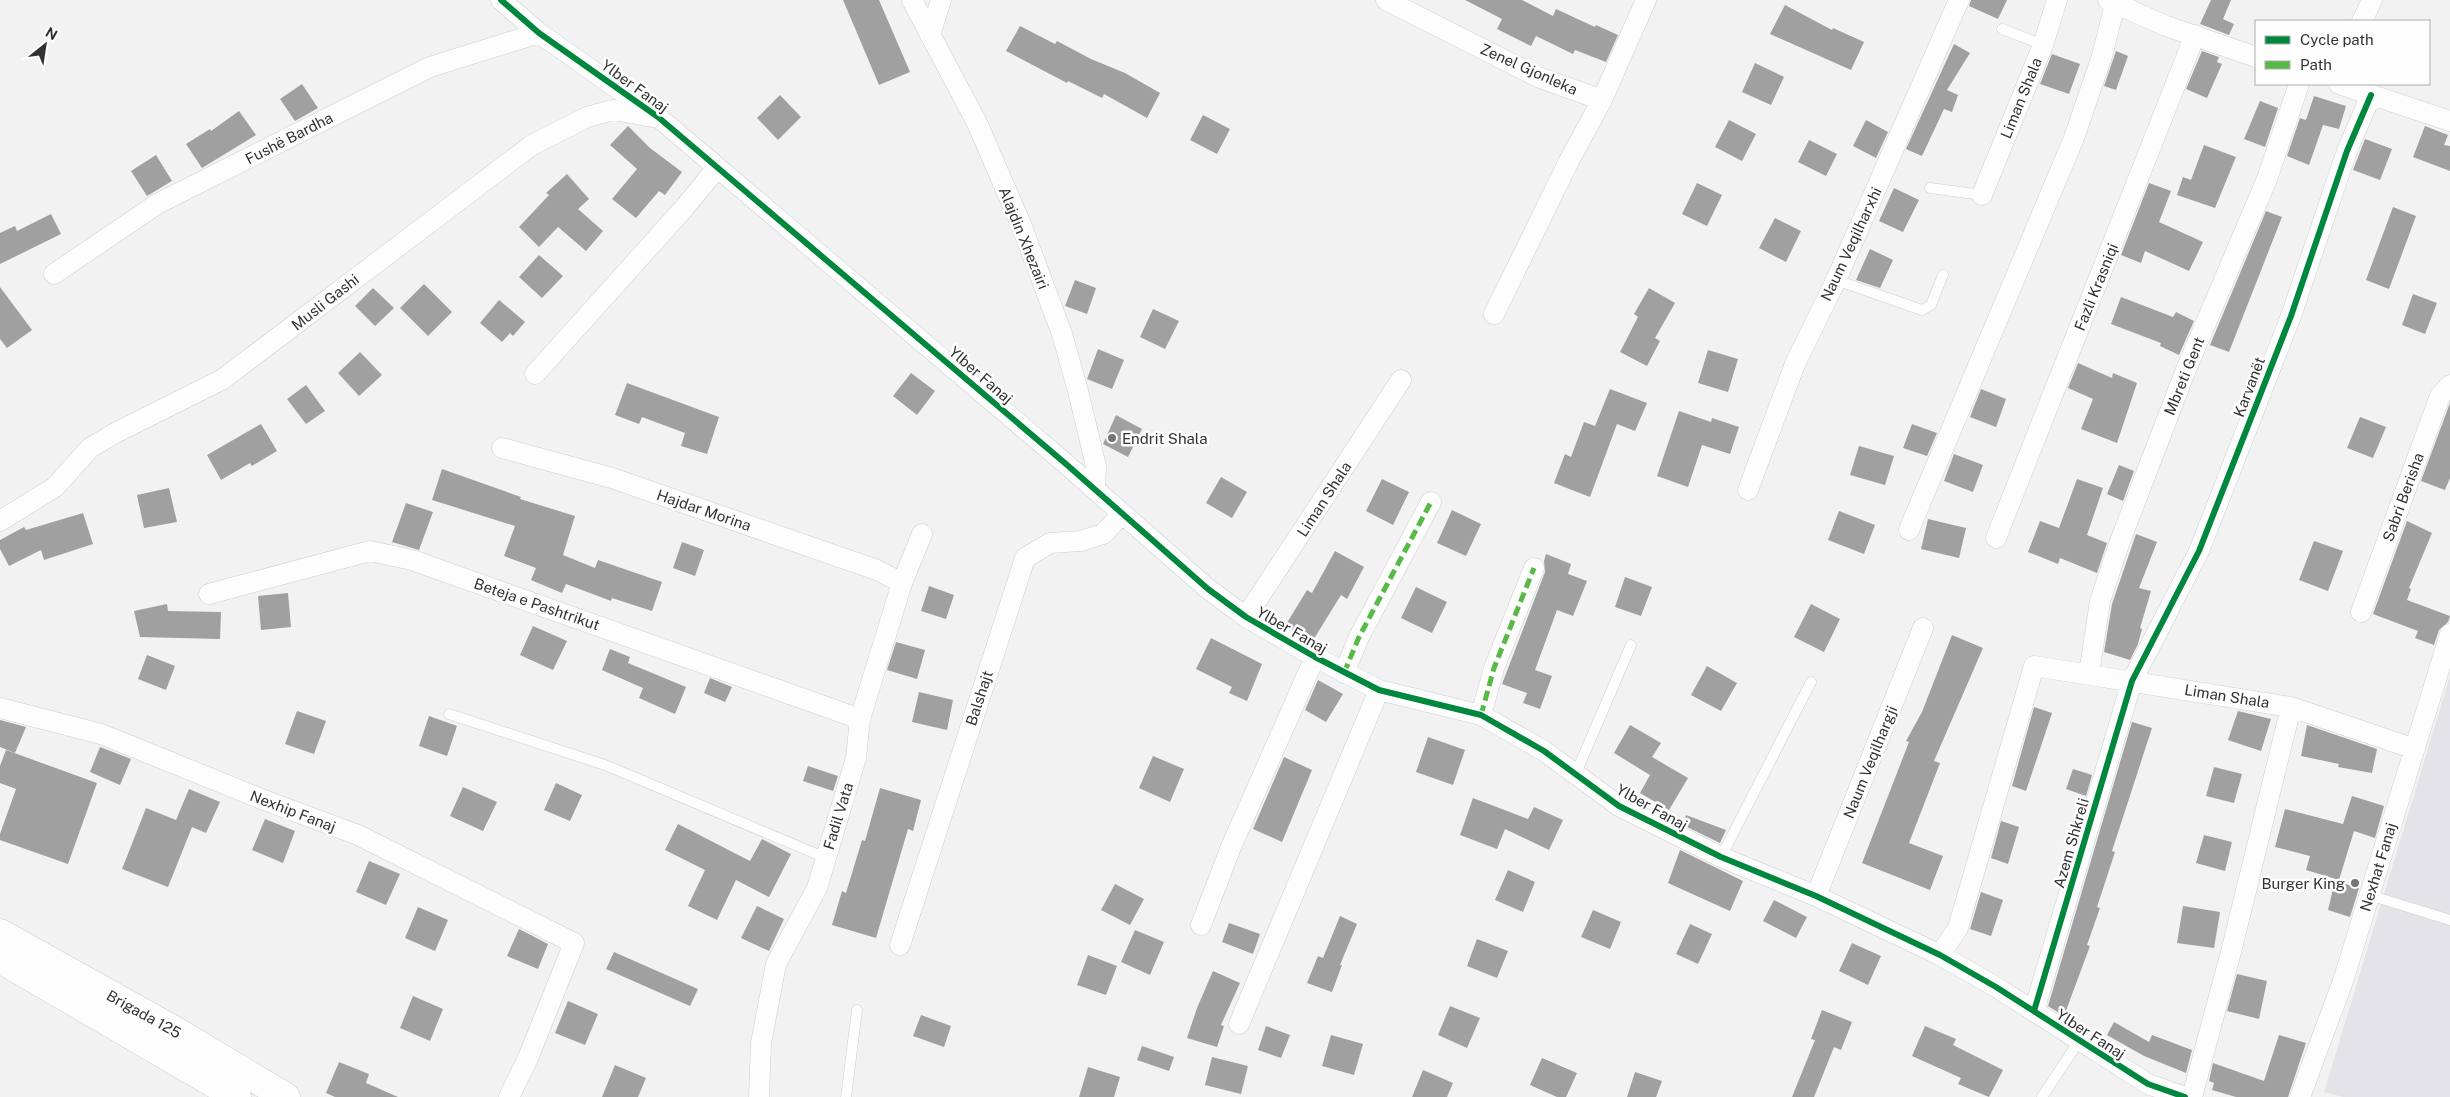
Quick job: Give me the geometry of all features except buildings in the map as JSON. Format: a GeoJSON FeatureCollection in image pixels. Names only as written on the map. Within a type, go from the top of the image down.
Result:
{"type":"FeatureCollection","features":[{"type":"Feature","properties":{"kind":"main road","name":"Brigada 125"},"geometry":{"type":"LineString","coordinates":[[0,933],[174,1030],[286,1097]]}},
{"type":"Feature","properties":{"kind":"main road","name":"Brigada 125"},"geometry":{"type":"LineString","coordinates":[[0,958],[237,1097]]}},
{"type":"Feature","properties":{"kind":"street","name":"Ylber Fanaj"},"geometry":{"type":"LineString","coordinates":[[501,0],[539,33],[658,118],[1095,490],[1208,589],[1246,617],[1314,658],[1380,690],[1481,715],[1544,751],[1619,806],[1720,856],[1816,896],[1940,955],[2034,1011],[2148,1084],[2185,1097]]}},
{"type":"Feature","properties":{"kind":"street","name":"Alajdin Xhezairi"},"geometry":{"type":"LineString","coordinates":[[912,0],[978,125],[1022,227],[1062,334],[1094,457],[1095,490]]}},
{"type":"Feature","properties":{"kind":"street"},"geometry":{"type":"LineString","coordinates":[[930,35],[941,0]]}},
{"type":"Feature","properties":{"kind":"street","name":"Zenel Gjonleka"},"geometry":{"type":"LineString","coordinates":[[1386,0],[1538,76],[1602,100]]}},
{"type":"Feature","properties":{"kind":"street"},"geometry":{"type":"LineString","coordinates":[[1494,314],[1569,161],[1602,100],[1646,0]]}},
{"type":"Feature","properties":{"kind":"street","name":"Naum Veqilharxhi"},"geometry":{"type":"LineString","coordinates":[[1748,490],[1795,364],[1836,280],[1959,0]]}},
{"type":"Feature","properties":{"kind":"street","name":"Liman Shala"},"geometry":{"type":"LineString","coordinates":[[1982,195],[2043,45],[2057,0]]}},
{"type":"Feature","properties":{"kind":"street"},"geometry":{"type":"LineString","coordinates":[[2362,20],[2372,0]]}},
{"type":"Feature","properties":{"kind":"street"},"geometry":{"type":"LineString","coordinates":[[1909,530],[2074,138],[2102,56],[2113,1],[2195,36],[2255,57]]}},
{"type":"Feature","properties":{"kind":"street","name":"Fushë Bardha"},"geometry":{"type":"LineString","coordinates":[[54,274],[157,204],[430,67],[539,33]]}},
{"type":"Feature","properties":{"kind":"street","name":"Fazli Krasniqi"},"geometry":{"type":"LineString","coordinates":[[1996,538],[2195,36]]}},
{"type":"Feature","properties":{"kind":"street","name":"Mbreti Gent"},"geometry":{"type":"LineString","coordinates":[[2089,674],[2100,601],[2119,544],[2185,372],[2267,179],[2299,85]]}},
{"type":"Feature","properties":{"kind":"street"},"geometry":{"type":"LineString","coordinates":[[2342,85],[2450,121]]}},
{"type":"Feature","properties":{"kind":"street","name":"Karvanët"},"geometry":{"type":"LineString","coordinates":[[2132,681],[2199,550],[2291,316],[2348,151],[2371,95]]}},
{"type":"Feature","properties":{"kind":"street","name":"Musli Gashi"},"geometry":{"type":"LineString","coordinates":[[0,521],[55,487],[90,448],[115,433],[223,379],[532,145],[587,117],[613,110],[658,118]]}},
{"type":"Feature","properties":{"kind":"street"},"geometry":{"type":"LineString","coordinates":[[535,374],[685,208],[717,168]]}},
{"type":"Feature","properties":{"kind":"street","name":"Liman Shala"},"geometry":{"type":"LineString","coordinates":[[1246,617],[1401,380]]}},
{"type":"Feature","properties":{"kind":"street","name":"Sabri Berisha"},"geometry":{"type":"LineString","coordinates":[[2361,612],[2440,396],[2450,384]]}},
{"type":"Feature","properties":{"kind":"street","name":"Hajdar Morina"},"geometry":{"type":"LineString","coordinates":[[502,448],[612,478],[877,570],[902,583]]}},
{"type":"Feature","properties":{"kind":"street"},"geometry":{"type":"LineString","coordinates":[[1344,673],[1359,637],[1431,502]]}},
{"type":"Feature","properties":{"kind":"street","name":"Balshajt"},"geometry":{"type":"LineString","coordinates":[[900,945],[1025,558],[1050,542],[1081,541],[1103,534],[1122,514]]}},
{"type":"Feature","properties":{"kind":"street","name":"Fadil Vata"},"geometry":{"type":"LineString","coordinates":[[759,1097],[761,1043],[776,964],[817,888],[856,758],[860,719],[902,583],[922,534]]}},
{"type":"Feature","properties":{"kind":"street","name":"Beteja e Pashtrikut"},"geometry":{"type":"LineString","coordinates":[[209,594],[370,552],[412,560],[860,719]]}},
{"type":"Feature","properties":{"kind":"street"},"geometry":{"type":"LineString","coordinates":[[1481,715],[1494,668],[1534,568]]}},
{"type":"Feature","properties":{"kind":"street","name":"Naum Veqilhargji"},"geometry":{"type":"LineString","coordinates":[[1816,896],[1923,628]]}},
{"type":"Feature","properties":{"kind":"street","name":"Nexhat Fanaj"},"geometry":{"type":"LineString","coordinates":[[2300,1097],[2343,981],[2450,634]]}},
{"type":"Feature","properties":{"kind":"street","name":"Ylber Fanaj"},"geometry":{"type":"LineString","coordinates":[[1201,925],[1231,847],[1314,658]]}},
{"type":"Feature","properties":{"kind":"street","name":"Liman Shala"},"geometry":{"type":"LineString","coordinates":[[1940,955],[1958,928],[2034,666],[2292,707],[2415,749]]}},
{"type":"Feature","properties":{"kind":"street","name":"Azem Shkreli"},"geometry":{"type":"LineString","coordinates":[[2034,1011],[2132,681]]}},
{"type":"Feature","properties":{"kind":"street"},"geometry":{"type":"LineString","coordinates":[[1239,1024],[1380,690]]}},
{"type":"Feature","properties":{"kind":"street"},"geometry":{"type":"LineString","coordinates":[[2192,1097],[2231,952],[2292,707]]}},
{"type":"Feature","properties":{"kind":"street","name":"Nexhip Fanaj"},"geometry":{"type":"LineString","coordinates":[[0,708],[101,734],[264,800],[358,835],[574,942],[528,1058],[509,1097]]}},
{"type":"Feature","properties":{"kind":"lane"},"geometry":{"type":"LineString","coordinates":[[2002,29],[2043,45]]}},
{"type":"Feature","properties":{"kind":"lane"},"geometry":{"type":"LineString","coordinates":[[1930,188],[1982,195]]}},
{"type":"Feature","properties":{"kind":"lane"},"geometry":{"type":"LineString","coordinates":[[1836,280],[1922,310],[1931,305],[1944,275]]}},
{"type":"Feature","properties":{"kind":"lane"},"geometry":{"type":"LineString","coordinates":[[1576,773],[1631,645]]}},
{"type":"Feature","properties":{"kind":"lane"},"geometry":{"type":"LineString","coordinates":[[1720,856],[1811,682]]}},
{"type":"Feature","properties":{"kind":"lane"},"geometry":{"type":"LineString","coordinates":[[449,714],[605,765],[826,858]]}},
{"type":"Feature","properties":{"kind":"lane"},"geometry":{"type":"LineString","coordinates":[[2370,895],[2450,920]]}},
{"type":"Feature","properties":{"kind":"lane"},"geometry":{"type":"LineString","coordinates":[[846,1097],[857,1010]]}},
{"type":"Feature","properties":{"kind":"lane"},"geometry":{"type":"LineString","coordinates":[[2042,1097],[2079,1040]]}},
{"type":"Feature","properties":{"kind":"shaded area"},"geometry":{"type":"Polygon","coordinates":[[[2450,676],[2450,1097],[2343,1097],[2324,1092],[2450,676]]]}},
{"type":"Feature","properties":{"kind":"marked path"},"geometry":{"type":"LineString","coordinates":[[1344,673],[1359,637],[1431,502]]}},
{"type":"Feature","properties":{"kind":"marked path"},"geometry":{"type":"LineString","coordinates":[[1481,715],[1494,668],[1534,568]]}},
{"type":"Feature","properties":{"kind":"cycle path"},"geometry":{"type":"LineString","coordinates":[[501,0],[539,33],[658,117],[1066,464],[1208,589],[1246,617],[1315,657],[1379,690],[1481,715],[1544,751],[1619,806],[1721,857],[1816,896],[1940,955],[1996,987],[2148,1084],[2185,1097]]}},
{"type":"Feature","properties":{"kind":"cycle path"},"geometry":{"type":"LineString","coordinates":[[2034,1011],[2132,681],[2199,551],[2291,316],[2347,151],[2371,95]]}},
{"type":"Feature","properties":{"kind":"place","name":"Endrit Shala"},"geometry":{"type":"Point","coordinates":[1112,438]}},
{"type":"Feature","properties":{"kind":"place","name":"Burger King"},"geometry":{"type":"Point","coordinates":[2355,883]}}]}
